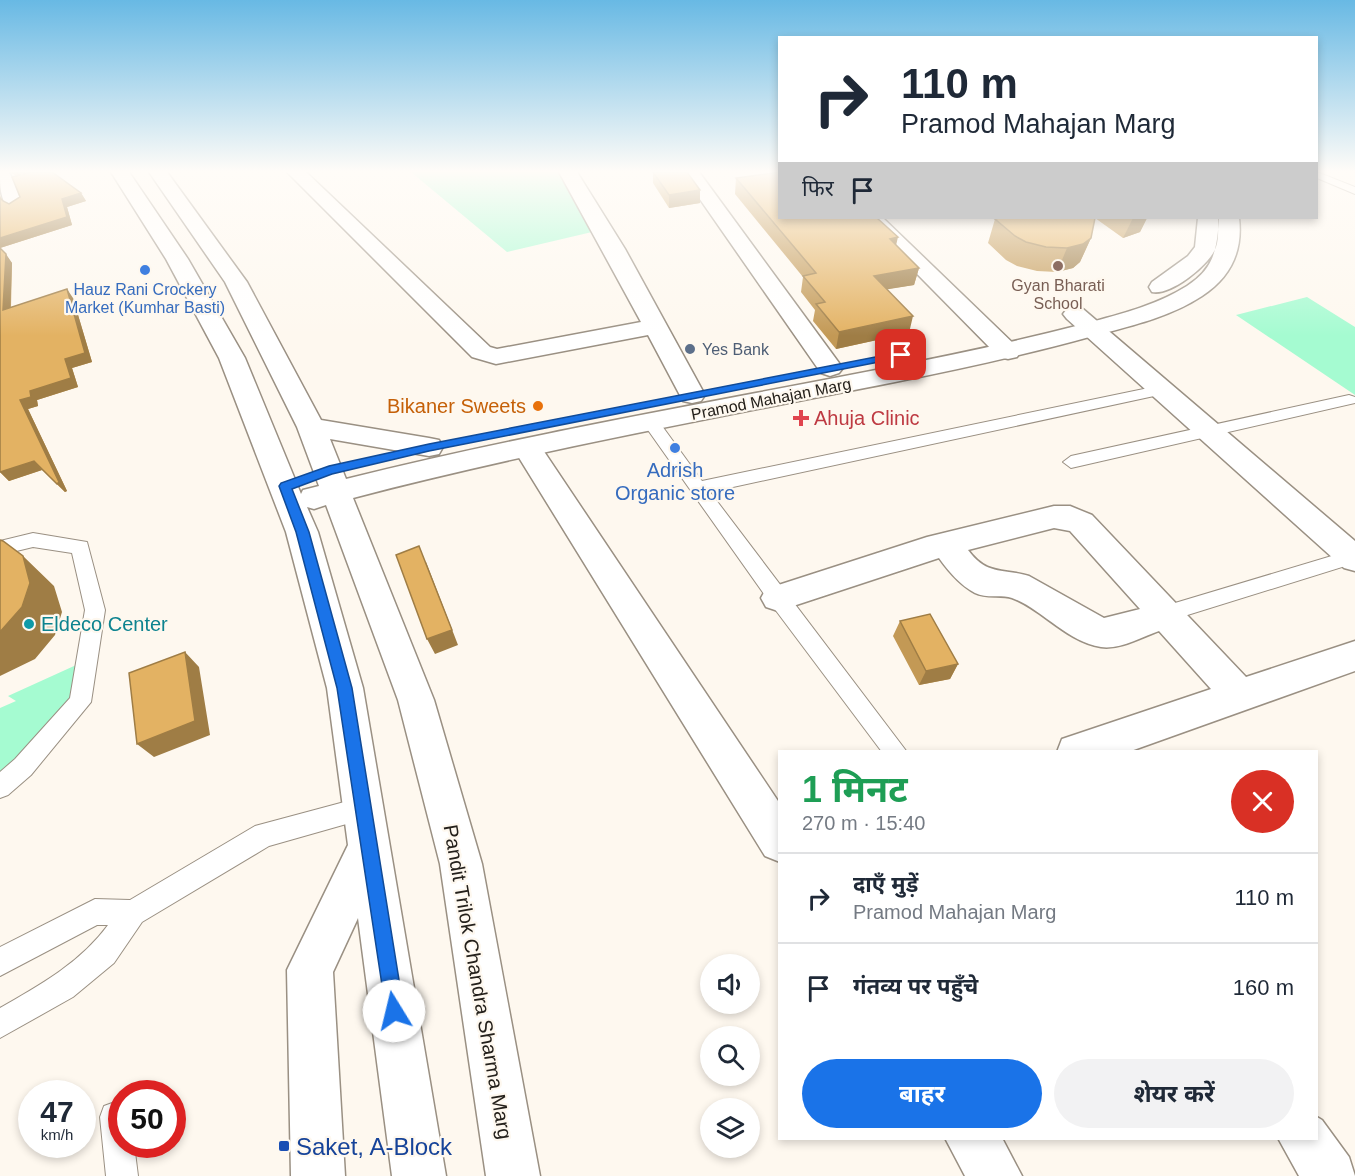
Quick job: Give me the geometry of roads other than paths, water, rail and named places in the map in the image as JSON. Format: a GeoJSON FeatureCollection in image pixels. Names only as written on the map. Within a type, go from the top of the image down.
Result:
{"type":"FeatureCollection","features":[{"type":"Feature","properties":{"kind":"street"},"geometry":{"type":"LineString","coordinates":[[156,227],[177,259],[232,358],[302,532],[345,688],[419,1176]]}},
{"type":"Feature","properties":{"kind":"street","name":"Pandit Trilok Chandra Sharma Marg"},"geometry":{"type":"LineString","coordinates":[[197,227],[236,282],[311,427],[417,700],[461,864],[513,1176]]}},
{"type":"Feature","properties":{"kind":"street"},"geometry":{"type":"LineString","coordinates":[[352,227],[481,352],[496,357],[655,327]]}},
{"type":"Feature","properties":{"kind":"street"},"geometry":{"type":"LineString","coordinates":[[601,227],[692,395]]}},
{"type":"Feature","properties":{"kind":"street"},"geometry":{"type":"LineString","coordinates":[[729,227],[830,368]]}},
{"type":"Feature","properties":{"kind":"street"},"geometry":{"type":"LineString","coordinates":[[882,227],[1002,345]]}},
{"type":"Feature","properties":{"kind":"street","name":"Pramod Mahajan Marg"},"geometry":{"type":"LineString","coordinates":[[1084,321],[1111,305],[1158,288],[1196,261],[1206,247],[1207,227]]}},
{"type":"Feature","properties":{"kind":"street","name":"Pramod Mahajan Marg"},"geometry":{"type":"LineString","coordinates":[[332,481],[386,478],[651,423],[1002,345],[1084,321],[1132,318],[1171,303],[1209,280],[1229,254],[1229,227]]}},
{"type":"Feature","properties":{"kind":"street"},"geometry":{"type":"LineString","coordinates":[[1111,305],[1132,318]]}},
{"type":"Feature","properties":{"kind":"street"},"geometry":{"type":"LineString","coordinates":[[1084,321],[1354,557]]}},
{"type":"Feature","properties":{"kind":"street","name":"Pramod Mahajan Marg"},"geometry":{"type":"LineString","coordinates":[[288,495],[429,447],[830,368],[1002,345]]}},
{"type":"Feature","properties":{"kind":"street"},"geometry":{"type":"LineString","coordinates":[[311,427],[429,447]]}},
{"type":"Feature","properties":{"kind":"street"},"geometry":{"type":"LineString","coordinates":[[527,448],[778,838]]}},
{"type":"Feature","properties":{"kind":"street"},"geometry":{"type":"LineString","coordinates":[[777,597],[947,544],[1054,517],[1070,517],[1081,523],[1239,695]]}},
{"type":"Feature","properties":{"kind":"street"},"geometry":{"type":"LineString","coordinates":[[947,544],[962,566],[987,584],[1017,585],[1072,619],[1102,633],[1119,631],[1165,614]]}},
{"type":"Feature","properties":{"kind":"street"},"geometry":{"type":"LineString","coordinates":[[1082,750],[1355,656]]}},
{"type":"Feature","properties":{"kind":"street"},"geometry":{"type":"LineString","coordinates":[[318,1176],[310,970],[366,828]]}},
{"type":"Feature","properties":{"kind":"street"},"geometry":{"type":"LineString","coordinates":[[972,1140],[995,1176]]}},
{"type":"Feature","properties":{"kind":"street"},"geometry":{"type":"LineString","coordinates":[[1305,1140],[1330,1176]]}},
{"type":"Feature","properties":{"kind":"lane"},"geometry":{"type":"LineString","coordinates":[[698,488],[1163,390]]}},
{"type":"Feature","properties":{"kind":"lane"},"geometry":{"type":"LineString","coordinates":[[1071,462],[1349,400]]}},
{"type":"Feature","properties":{"kind":"lane"},"geometry":{"type":"LineString","coordinates":[[651,423],[777,597],[894,750]]}},
{"type":"Feature","properties":{"kind":"lane"},"geometry":{"type":"LineString","coordinates":[[0,548],[33,540],[80,547],[95,610],[80,702],[23,767],[0,787]]}},
{"type":"Feature","properties":{"kind":"lane"},"geometry":{"type":"LineString","coordinates":[[1165,614],[1354,557]]}},
{"type":"Feature","properties":{"kind":"lane"},"geometry":{"type":"LineString","coordinates":[[0,1024],[72,981],[104,953],[133,913],[264,835],[366,828]]}},
{"type":"Feature","properties":{"kind":"lane"},"geometry":{"type":"LineString","coordinates":[[0,962],[95,912],[133,913]]}},
{"type":"Feature","properties":{"kind":"lane"},"geometry":{"type":"LineString","coordinates":[[120,1158],[122,1176]]}},
{"type":"Feature","properties":{"kind":"place","name":"Gyan Bharati School"},"geometry":{"type":"Point","coordinates":[1058,266]}},
{"type":"Feature","properties":{"kind":"place","name":"Hauz Rani Crockery Market (Kumhar Basti)"},"geometry":{"type":"Point","coordinates":[145,270]}},
{"type":"Feature","properties":{"kind":"place","name":"Yes Bank"},"geometry":{"type":"Point","coordinates":[690,349]}},
{"type":"Feature","properties":{"kind":"place","name":"Bikaner Sweets"},"geometry":{"type":"Point","coordinates":[538,406]}},
{"type":"Feature","properties":{"kind":"place","name":"Ahuja Clinic"},"geometry":{"type":"Point","coordinates":[801,418]}},
{"type":"Feature","properties":{"kind":"place","name":"Adrish Organic store"},"geometry":{"type":"Point","coordinates":[675,448]}},
{"type":"Feature","properties":{"kind":"place","name":"Eldeco Center"},"geometry":{"type":"Point","coordinates":[29,624]}},
{"type":"Feature","properties":{"kind":"place","name":"Saket, A-Block"},"geometry":{"type":"Point","coordinates":[284,1146]}}]}
